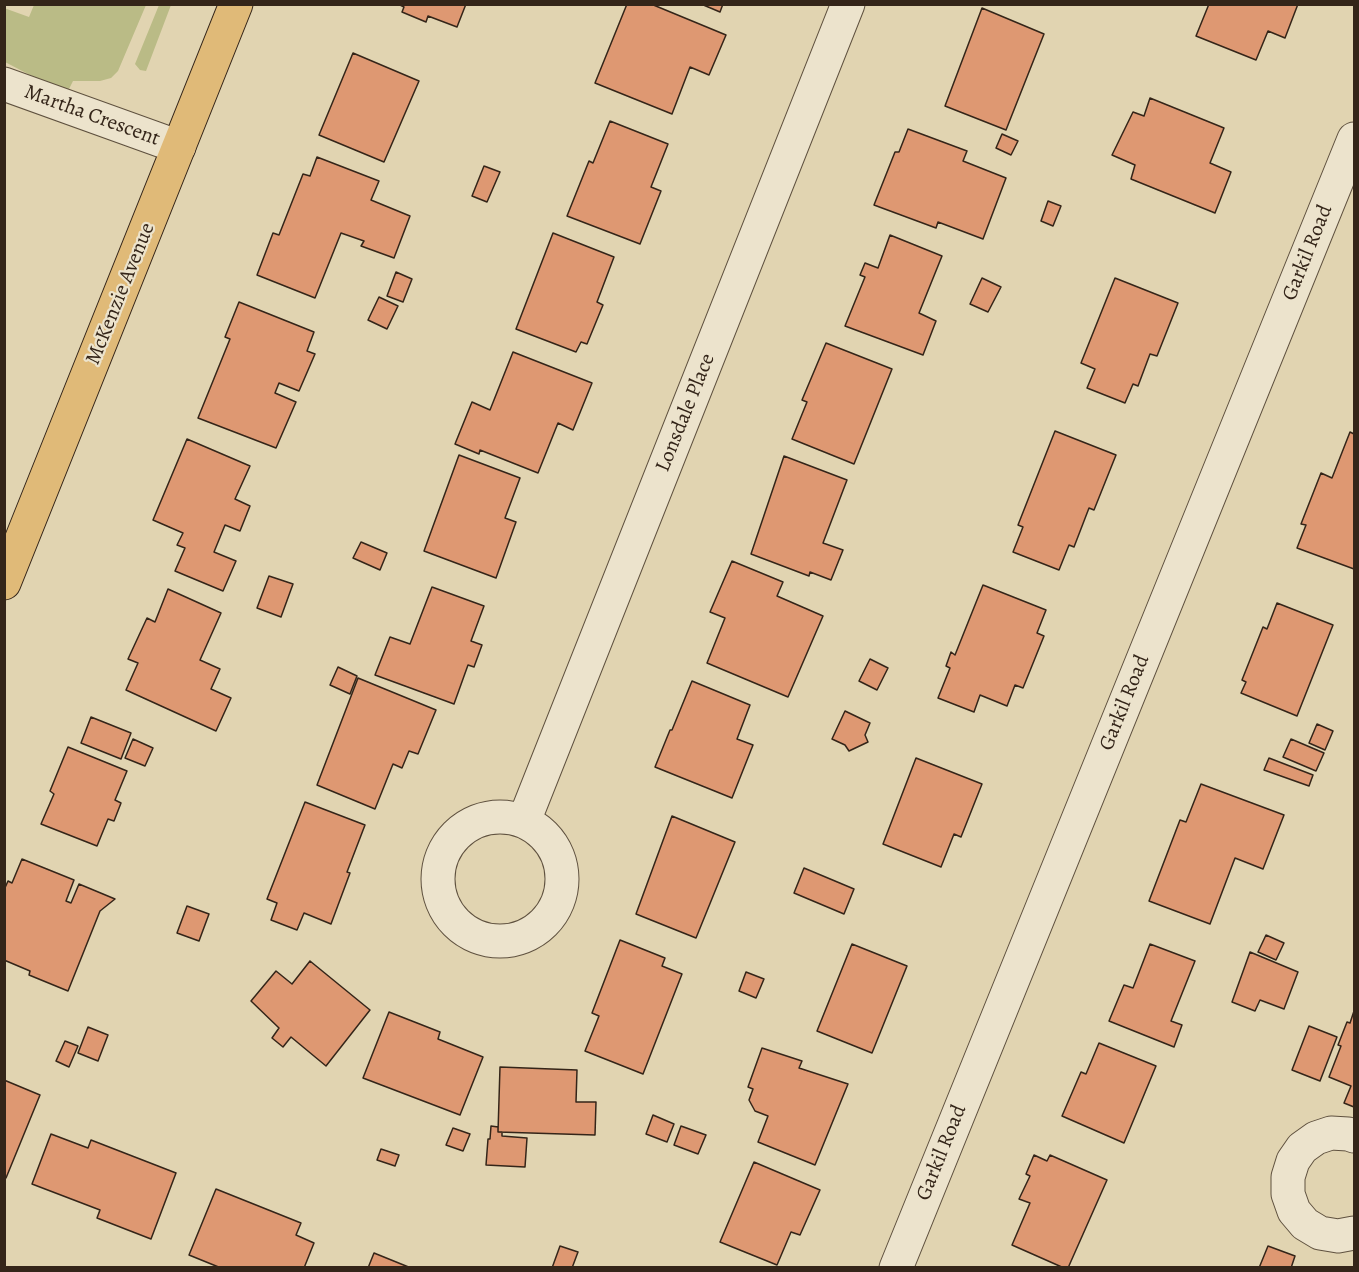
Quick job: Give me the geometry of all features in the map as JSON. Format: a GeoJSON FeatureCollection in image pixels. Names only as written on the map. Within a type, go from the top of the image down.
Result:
{"type":"FeatureCollection","features":[{"type":"Feature","properties":{"kind":"main road","name":"McKenzie Avenue"},"geometry":{"type":"LineString","coordinates":[[4,583],[236,4]]}},
{"type":"Feature","properties":{"kind":"street","name":"Lonsdale Place"},"geometry":{"type":"LineString","coordinates":[[524,821],[848,4]]}},
{"type":"Feature","properties":{"kind":"street","name":"Martha Crescent"},"geometry":{"type":"LineString","coordinates":[[4,84],[179,147]]}},
{"type":"Feature","properties":{"kind":"street","name":"Garkil Road"},"geometry":{"type":"LineString","coordinates":[[896,1268],[1354,139]]}},
{"type":"Feature","properties":{"kind":"street"},"geometry":{"type":"LineString","coordinates":[[1354,1136],[1331,1133],[1316,1138],[1302,1148],[1293,1161],[1288,1176],[1288,1194],[1294,1210],[1305,1224],[1320,1233],[1338,1236],[1354,1233]]}},
{"type":"Feature","properties":{"kind":"green space"},"geometry":{"type":"Polygon","coordinates":[[[34,5],[146,5],[118,71],[111,78],[100,81],[73,81],[68,91],[5,62],[4,8],[29,17],[34,5]]]}},
{"type":"Feature","properties":{"kind":"green space"},"geometry":{"type":"Polygon","coordinates":[[[159,5],[171,5],[146,71],[140,70],[135,64],[159,5]]]}},
{"type":"Feature","properties":{"kind":"building"},"geometry":{"type":"Polygon","coordinates":[[[398,4],[466,4],[457,27],[428,16],[426,22],[402,12],[404,7],[398,4]]]}},
{"type":"Feature","properties":{"kind":"building"},"geometry":{"type":"Polygon","coordinates":[[[627,4],[651,4],[726,35],[709,75],[690,67],[672,114],[595,83],[627,4]]]}},
{"type":"Feature","properties":{"kind":"building"},"geometry":{"type":"Polygon","coordinates":[[[701,4],[723,4],[720,12],[701,4]]]}},
{"type":"Feature","properties":{"kind":"building"},"geometry":{"type":"Polygon","coordinates":[[[1209,4],[1298,4],[1285,38],[1268,31],[1256,60],[1196,36],[1209,4]]]}},
{"type":"Feature","properties":{"kind":"building"},"geometry":{"type":"Polygon","coordinates":[[[982,8],[1044,34],[1006,130],[945,106],[982,8]]]}},
{"type":"Feature","properties":{"kind":"building"},"geometry":{"type":"Polygon","coordinates":[[[353,53],[419,81],[384,162],[319,135],[353,53]]]}},
{"type":"Feature","properties":{"kind":"building"},"geometry":{"type":"Polygon","coordinates":[[[1150,98],[1224,128],[1210,163],[1231,172],[1215,213],[1131,179],[1135,165],[1112,155],[1133,112],[1144,116],[1150,98]]]}},
{"type":"Feature","properties":{"kind":"building"},"geometry":{"type":"Polygon","coordinates":[[[610,121],[668,144],[651,187],[661,191],[640,244],[567,216],[589,161],[593,163],[610,121]]]}},
{"type":"Feature","properties":{"kind":"building"},"geometry":{"type":"Polygon","coordinates":[[[908,129],[967,151],[963,161],[1006,178],[983,239],[938,222],[936,228],[874,205],[895,152],[899,152],[908,129]]]}},
{"type":"Feature","properties":{"kind":"building"},"geometry":{"type":"Polygon","coordinates":[[[1002,134],[1018,141],[1011,155],[996,148],[1002,134]]]}},
{"type":"Feature","properties":{"kind":"building"},"geometry":{"type":"Polygon","coordinates":[[[317,157],[379,181],[371,200],[410,216],[394,258],[361,246],[364,241],[341,233],[315,298],[257,275],[273,233],[279,235],[303,174],[310,176],[317,157]]]}},
{"type":"Feature","properties":{"kind":"building"},"geometry":{"type":"Polygon","coordinates":[[[484,166],[500,172],[487,202],[472,196],[484,166]]]}},
{"type":"Feature","properties":{"kind":"building"},"geometry":{"type":"Polygon","coordinates":[[[1048,201],[1061,206],[1053,226],[1041,221],[1048,201]]]}},
{"type":"Feature","properties":{"kind":"building"},"geometry":{"type":"Polygon","coordinates":[[[553,233],[614,257],[597,302],[603,305],[587,344],[581,342],[576,352],[516,329],[553,233]]]}},
{"type":"Feature","properties":{"kind":"building"},"geometry":{"type":"Polygon","coordinates":[[[890,235],[942,256],[919,313],[936,321],[923,355],[845,326],[865,277],[860,275],[865,263],[878,268],[890,235]]]}},
{"type":"Feature","properties":{"kind":"building"},"geometry":{"type":"Polygon","coordinates":[[[396,272],[412,279],[403,302],[387,296],[396,272]]]}},
{"type":"Feature","properties":{"kind":"building"},"geometry":{"type":"Polygon","coordinates":[[[982,278],[1001,287],[988,312],[970,304],[982,278]]]}},
{"type":"Feature","properties":{"kind":"building"},"geometry":{"type":"Polygon","coordinates":[[[1115,278],[1178,303],[1157,356],[1150,354],[1138,386],[1133,384],[1125,403],[1087,388],[1095,369],[1081,363],[1115,278]]]}},
{"type":"Feature","properties":{"kind":"building"},"geometry":{"type":"Polygon","coordinates":[[[379,297],[398,306],[387,329],[368,320],[379,297]]]}},
{"type":"Feature","properties":{"kind":"building"},"geometry":{"type":"Polygon","coordinates":[[[239,302],[314,332],[307,351],[315,354],[299,391],[279,383],[275,393],[296,402],[276,448],[198,418],[230,339],[225,337],[239,302]]]}},
{"type":"Feature","properties":{"kind":"building"},"geometry":{"type":"Polygon","coordinates":[[[826,343],[892,369],[854,464],[792,439],[807,402],[802,400],[826,343]]]}},
{"type":"Feature","properties":{"kind":"building"},"geometry":{"type":"Polygon","coordinates":[[[513,352],[592,383],[573,430],[558,423],[538,473],[480,450],[479,454],[455,444],[472,402],[490,410],[513,352]]]}},
{"type":"Feature","properties":{"kind":"building"},"geometry":{"type":"Polygon","coordinates":[[[1055,431],[1116,455],[1094,510],[1089,508],[1074,547],[1069,545],[1059,570],[1013,552],[1023,527],[1018,525],[1055,431]]]}},
{"type":"Feature","properties":{"kind":"building"},"geometry":{"type":"Polygon","coordinates":[[[1350,432],[1354,434],[1354,569],[1297,548],[1306,525],[1301,524],[1321,473],[1332,478],[1350,432]]]}},
{"type":"Feature","properties":{"kind":"building"},"geometry":{"type":"Polygon","coordinates":[[[187,439],[250,466],[235,499],[250,506],[240,531],[225,525],[214,552],[236,561],[223,591],[175,571],[185,548],[177,545],[183,533],[153,520],[187,439]]]}},
{"type":"Feature","properties":{"kind":"building"},"geometry":{"type":"Polygon","coordinates":[[[459,455],[520,478],[505,518],[516,522],[496,578],[424,551],[459,455]]]}},
{"type":"Feature","properties":{"kind":"building"},"geometry":{"type":"Polygon","coordinates":[[[784,456],[847,480],[823,543],[843,550],[831,580],[810,572],[809,576],[751,554],[784,456]]]}},
{"type":"Feature","properties":{"kind":"building"},"geometry":{"type":"Polygon","coordinates":[[[361,542],[387,553],[380,570],[353,558],[361,542]]]}},
{"type":"Feature","properties":{"kind":"building"},"geometry":{"type":"Polygon","coordinates":[[[732,561],[783,582],[777,596],[823,616],[788,697],[707,663],[725,618],[710,612],[732,561]]]}},
{"type":"Feature","properties":{"kind":"building"},"geometry":{"type":"Polygon","coordinates":[[[269,576],[293,584],[281,617],[257,608],[269,576]]]}},
{"type":"Feature","properties":{"kind":"building"},"geometry":{"type":"Polygon","coordinates":[[[983,585],[1046,610],[1037,633],[1044,636],[1023,688],[1015,685],[1007,706],[980,695],[974,712],[938,698],[950,668],[946,666],[951,652],[955,655],[983,585]]]}},
{"type":"Feature","properties":{"kind":"building"},"geometry":{"type":"Polygon","coordinates":[[[432,587],[484,606],[471,641],[482,645],[474,667],[468,665],[454,704],[375,675],[390,637],[410,644],[432,587]]]}},
{"type":"Feature","properties":{"kind":"building"},"geometry":{"type":"Polygon","coordinates":[[[168,589],[221,613],[200,660],[220,669],[211,689],[231,698],[216,731],[126,690],[138,663],[128,659],[147,618],[155,622],[168,589]]]}},
{"type":"Feature","properties":{"kind":"building"},"geometry":{"type":"Polygon","coordinates":[[[1277,603],[1333,625],[1297,716],[1241,693],[1246,682],[1242,680],[1263,627],[1267,629],[1277,603]]]}},
{"type":"Feature","properties":{"kind":"building"},"geometry":{"type":"Polygon","coordinates":[[[870,659],[888,668],[877,690],[859,681],[870,659]]]}},
{"type":"Feature","properties":{"kind":"building"},"geometry":{"type":"Polygon","coordinates":[[[338,667],[357,676],[350,694],[330,685],[338,667]]]}},
{"type":"Feature","properties":{"kind":"building"},"geometry":{"type":"Polygon","coordinates":[[[358,678],[436,710],[418,754],[409,751],[402,768],[393,764],[375,809],[317,785],[358,678]]]}},
{"type":"Feature","properties":{"kind":"building"},"geometry":{"type":"Polygon","coordinates":[[[692,681],[750,705],[737,739],[753,745],[732,798],[655,767],[692,681]]]}},
{"type":"Feature","properties":{"kind":"building"},"geometry":{"type":"Polygon","coordinates":[[[845,711],[870,723],[865,735],[868,742],[849,751],[845,745],[832,739],[845,711]]]}},
{"type":"Feature","properties":{"kind":"building"},"geometry":{"type":"Polygon","coordinates":[[[91,717],[131,733],[121,759],[81,743],[91,717]]]}},
{"type":"Feature","properties":{"kind":"building"},"geometry":{"type":"Polygon","coordinates":[[[1317,724],[1333,731],[1325,750],[1309,743],[1317,724]]]}},
{"type":"Feature","properties":{"kind":"building"},"geometry":{"type":"Polygon","coordinates":[[[133,739],[153,748],[145,766],[125,758],[133,739]]]}},
{"type":"Feature","properties":{"kind":"building"},"geometry":{"type":"Polygon","coordinates":[[[1291,739],[1324,753],[1316,771],[1283,757],[1291,739]]]}},
{"type":"Feature","properties":{"kind":"building"},"geometry":{"type":"Polygon","coordinates":[[[68,747],[127,771],[115,800],[121,803],[114,821],[108,819],[97,846],[41,824],[54,794],[50,791],[68,747]]]}},
{"type":"Feature","properties":{"kind":"building"},"geometry":{"type":"Polygon","coordinates":[[[916,758],[982,784],[961,837],[954,834],[941,867],[883,844],[916,758]]]}},
{"type":"Feature","properties":{"kind":"building"},"geometry":{"type":"Polygon","coordinates":[[[1269,758],[1313,775],[1309,786],[1264,770],[1269,758]]]}},
{"type":"Feature","properties":{"kind":"building"},"geometry":{"type":"Polygon","coordinates":[[[1201,784],[1284,815],[1263,869],[1235,858],[1210,924],[1149,901],[1180,820],[1186,822],[1201,784]]]}},
{"type":"Feature","properties":{"kind":"building"},"geometry":{"type":"Polygon","coordinates":[[[305,802],[365,825],[331,924],[304,913],[297,930],[271,920],[277,903],[267,899],[305,802]]]}},
{"type":"Feature","properties":{"kind":"building"},"geometry":{"type":"Polygon","coordinates":[[[672,816],[735,842],[696,938],[636,914],[672,816]]]}},
{"type":"Feature","properties":{"kind":"building"},"geometry":{"type":"Polygon","coordinates":[[[22,859],[74,880],[66,901],[71,903],[79,884],[115,899],[100,911],[68,991],[29,975],[30,971],[4,960],[4,890],[8,881],[12,883],[22,859]]]}},
{"type":"Feature","properties":{"kind":"building"},"geometry":{"type":"Polygon","coordinates":[[[804,868],[854,889],[844,914],[794,893],[804,868]]]}},
{"type":"Feature","properties":{"kind":"building"},"geometry":{"type":"Polygon","coordinates":[[[187,906],[209,914],[199,941],[177,933],[187,906]]]}},
{"type":"Feature","properties":{"kind":"building"},"geometry":{"type":"Polygon","coordinates":[[[1266,935],[1284,943],[1276,960],[1258,952],[1266,935]]]}},
{"type":"Feature","properties":{"kind":"building"},"geometry":{"type":"Polygon","coordinates":[[[620,940],[665,958],[662,966],[682,974],[643,1074],[585,1051],[599,1016],[592,1013],[620,940]]]}},
{"type":"Feature","properties":{"kind":"building"},"geometry":{"type":"Polygon","coordinates":[[[852,944],[907,966],[872,1053],[817,1031],[852,944]]]}},
{"type":"Feature","properties":{"kind":"building"},"geometry":{"type":"Polygon","coordinates":[[[1150,944],[1195,961],[1171,1021],[1182,1025],[1174,1047],[1109,1021],[1124,985],[1133,988],[1150,944]]]}},
{"type":"Feature","properties":{"kind":"building"},"geometry":{"type":"Polygon","coordinates":[[[1250,952],[1298,972],[1284,1009],[1260,1000],[1255,1011],[1232,1002],[1250,952]]]}},
{"type":"Feature","properties":{"kind":"building"},"geometry":{"type":"Polygon","coordinates":[[[310,961],[370,1010],[326,1066],[291,1037],[283,1047],[272,1038],[279,1028],[251,1001],[276,971],[292,984],[310,961]]]}},
{"type":"Feature","properties":{"kind":"building"},"geometry":{"type":"Polygon","coordinates":[[[746,972],[764,979],[756,998],[739,991],[746,972]]]}},
{"type":"Feature","properties":{"kind":"building"},"geometry":{"type":"Polygon","coordinates":[[[1354,1011],[1354,1107],[1344,1103],[1351,1086],[1329,1077],[1341,1046],[1338,1045],[1354,1011]]]}},
{"type":"Feature","properties":{"kind":"building"},"geometry":{"type":"Polygon","coordinates":[[[389,1012],[440,1032],[438,1039],[483,1057],[460,1115],[363,1078],[389,1012]]]}},
{"type":"Feature","properties":{"kind":"building"},"geometry":{"type":"Polygon","coordinates":[[[1309,1026],[1337,1037],[1320,1081],[1292,1070],[1309,1026]]]}},
{"type":"Feature","properties":{"kind":"building"},"geometry":{"type":"Polygon","coordinates":[[[88,1027],[108,1035],[98,1061],[78,1053],[88,1027]]]}},
{"type":"Feature","properties":{"kind":"building"},"geometry":{"type":"Polygon","coordinates":[[[65,1041],[78,1046],[69,1067],[56,1061],[65,1041]]]}},
{"type":"Feature","properties":{"kind":"building"},"geometry":{"type":"Polygon","coordinates":[[[1099,1043],[1156,1066],[1124,1143],[1062,1116],[1081,1072],[1086,1074],[1099,1043]]]}},
{"type":"Feature","properties":{"kind":"building"},"geometry":{"type":"Polygon","coordinates":[[[762,1048],[802,1061],[799,1068],[848,1084],[815,1165],[758,1142],[768,1116],[755,1111],[749,1100],[753,1089],[748,1087],[762,1048]]]}},
{"type":"Feature","properties":{"kind":"building"},"geometry":{"type":"Polygon","coordinates":[[[500,1067],[577,1070],[576,1102],[596,1102],[595,1135],[498,1132],[500,1067]]]}},
{"type":"Feature","properties":{"kind":"building"},"geometry":{"type":"Polygon","coordinates":[[[4,1080],[40,1095],[6,1178],[4,1177],[4,1080]]]}},
{"type":"Feature","properties":{"kind":"building"},"geometry":{"type":"Polygon","coordinates":[[[653,1115],[674,1124],[667,1142],[646,1134],[653,1115]]]}},
{"type":"Feature","properties":{"kind":"building"},"geometry":{"type":"Polygon","coordinates":[[[491,1126],[498,1127],[498,1132],[502,1132],[502,1136],[527,1138],[525,1167],[486,1165],[491,1126]]]}},
{"type":"Feature","properties":{"kind":"building"},"geometry":{"type":"Polygon","coordinates":[[[681,1126],[706,1135],[698,1154],[674,1145],[681,1126]]]}},
{"type":"Feature","properties":{"kind":"building"},"geometry":{"type":"Polygon","coordinates":[[[453,1128],[470,1134],[463,1151],[446,1145],[453,1128]]]}},
{"type":"Feature","properties":{"kind":"building"},"geometry":{"type":"Polygon","coordinates":[[[51,1134],[88,1148],[91,1140],[176,1173],[151,1239],[97,1218],[100,1210],[32,1184],[51,1134]]]}},
{"type":"Feature","properties":{"kind":"building"},"geometry":{"type":"Polygon","coordinates":[[[381,1149],[399,1155],[395,1166],[377,1160],[381,1149]]]}},
{"type":"Feature","properties":{"kind":"building"},"geometry":{"type":"Polygon","coordinates":[[[1034,1155],[1047,1161],[1050,1155],[1107,1180],[1068,1268],[1012,1245],[1030,1203],[1019,1199],[1030,1176],[1026,1174],[1034,1155]]]}},
{"type":"Feature","properties":{"kind":"building"},"geometry":{"type":"Polygon","coordinates":[[[754,1162],[820,1190],[800,1235],[791,1232],[777,1265],[720,1242],[754,1162]]]}},
{"type":"Feature","properties":{"kind":"building"},"geometry":{"type":"Polygon","coordinates":[[[216,1189],[301,1223],[296,1235],[314,1243],[304,1268],[221,1268],[189,1255],[216,1189]]]}},
{"type":"Feature","properties":{"kind":"building"},"geometry":{"type":"Polygon","coordinates":[[[560,1246],[578,1252],[572,1268],[552,1268],[560,1246]]]}},
{"type":"Feature","properties":{"kind":"building"},"geometry":{"type":"Polygon","coordinates":[[[1268,1246],[1295,1256],[1291,1268],[1259,1268],[1268,1246]]]}},
{"type":"Feature","properties":{"kind":"building"},"geometry":{"type":"Polygon","coordinates":[[[374,1253],[411,1268],[368,1268],[374,1253]]]}}]}
